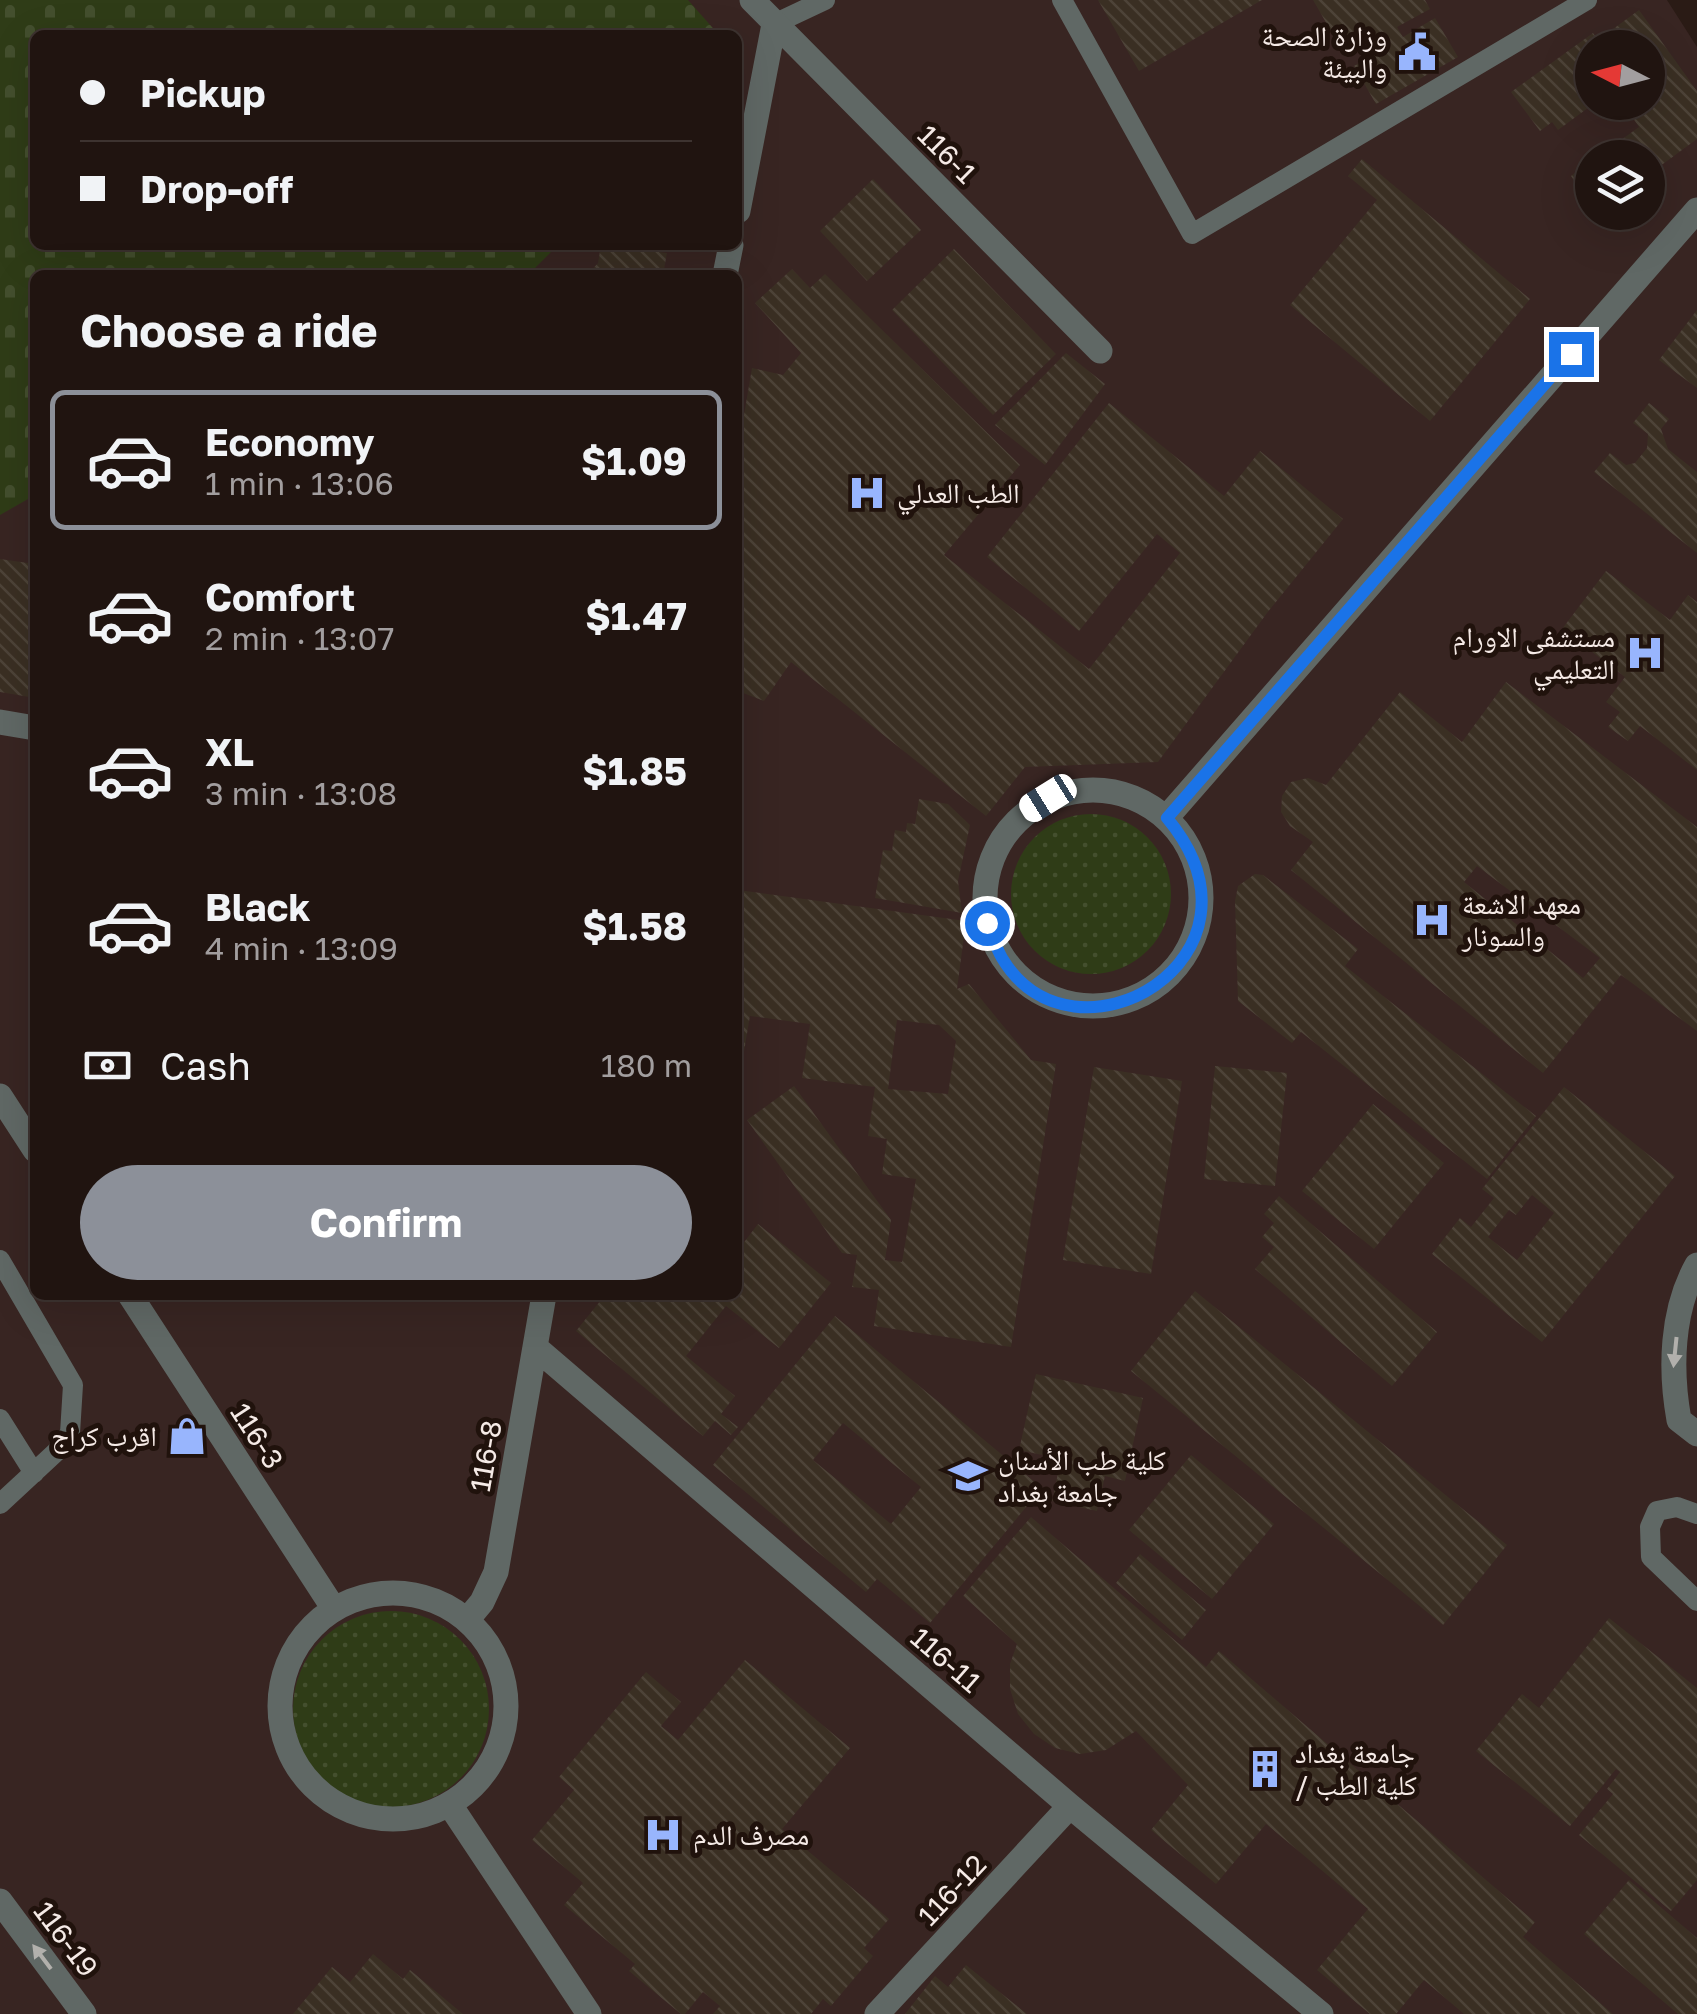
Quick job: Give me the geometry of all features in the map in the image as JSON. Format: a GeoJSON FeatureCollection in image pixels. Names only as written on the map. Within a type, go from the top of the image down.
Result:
{"type":"FeatureCollection","features":[{"type":"Feature","properties":{"kind":"street","name":"116-1"},"geometry":{"type":"LineString","coordinates":[[752,0],[1100,351]]}},
{"type":"Feature","properties":{"kind":"street"},"geometry":{"type":"LineString","coordinates":[[742,189],[774,24]]}},
{"type":"Feature","properties":{"kind":"street"},"geometry":{"type":"LineString","coordinates":[[1167,818],[1697,210]]}},
{"type":"Feature","properties":{"kind":"street"},"geometry":{"type":"LineString","coordinates":[[0,722],[30,727]]}},
{"type":"Feature","properties":{"kind":"street"},"geometry":{"type":"LineString","coordinates":[[1077,790],[1125,794],[1167,818],[1185,840],[1201,880],[1201,912],[1194,940],[1178,967],[1155,988],[1116,1005],[1078,1007],[1052,1000],[1030,987],[1003,960],[987,923],[984,895],[1004,836],[1025,813],[1048,798],[1077,790]]}},
{"type":"Feature","properties":{"kind":"street"},"geometry":{"type":"LineString","coordinates":[[0,1096],[30,1142]]}},
{"type":"Feature","properties":{"kind":"street"},"geometry":{"type":"LineString","coordinates":[[1697,1265],[1678,1319],[1672,1379],[1680,1420],[1697,1434]]}},
{"type":"Feature","properties":{"kind":"street","name":"116-3"},"geometry":{"type":"LineString","coordinates":[[133,1300],[334,1609]]}},
{"type":"Feature","properties":{"kind":"street","name":"116-8"},"geometry":{"type":"LineString","coordinates":[[467,1620],[482,1602],[496,1572],[543,1300]]}},
{"type":"Feature","properties":{"kind":"street","name":"116-11"},"geometry":{"type":"LineString","coordinates":[[535,1347],[1070,1806],[1322,2014]]}},
{"type":"Feature","properties":{"kind":"street"},"geometry":{"type":"LineString","coordinates":[[402,1592],[437,1601],[467,1620],[494,1654],[506,1695],[502,1738],[483,1776],[450,1805],[414,1819],[374,1819],[337,1806],[306,1781],[286,1747],[279,1709],[285,1670],[304,1635],[334,1609],[366,1595],[402,1592]]}},
{"type":"Feature","properties":{"kind":"street"},"geometry":{"type":"LineString","coordinates":[[450,1805],[589,2014]]}},
{"type":"Feature","properties":{"kind":"street","name":"116-12"},"geometry":{"type":"LineString","coordinates":[[877,2014],[1070,1806]]}},
{"type":"Feature","properties":{"kind":"street","name":"116-19"},"geometry":{"type":"LineString","coordinates":[[0,1900],[84,2014]]}},
{"type":"Feature","properties":{"kind":"lane"},"geometry":{"type":"LineString","coordinates":[[774,24],[824,0]]}},
{"type":"Feature","properties":{"kind":"lane"},"geometry":{"type":"LineString","coordinates":[[1062,0],[1192,234],[1586,0]]}},
{"type":"Feature","properties":{"kind":"lane"},"geometry":{"type":"LineString","coordinates":[[0,1260],[73,1385],[70,1433],[0,1504]]}},
{"type":"Feature","properties":{"kind":"lane"},"geometry":{"type":"LineString","coordinates":[[0,1419],[34,1473]]}},
{"type":"Feature","properties":{"kind":"lane"},"geometry":{"type":"LineString","coordinates":[[1697,1514],[1677,1507],[1657,1511],[1650,1527],[1651,1556],[1667,1576],[1697,1601]]}},
{"type":"Feature","properties":{"kind":"shaded area"},"geometry":{"type":"Polygon","coordinates":[[[0,0],[1667,0],[1697,47],[1697,2014],[0,2014],[0,0]]]}},
{"type":"Feature","properties":{"kind":"green space"},"geometry":{"type":"Polygon","coordinates":[[[0,0],[688,0],[715,30],[30,30],[30,250],[553,250],[533,270],[30,270],[30,498],[0,515],[0,0]]]}},
{"type":"Feature","properties":{"kind":"green space"},"geometry":{"type":"Polygon","coordinates":[[[1091,814],[1122,820],[1148,837],[1165,863],[1171,894],[1165,925],[1148,951],[1122,968],[1091,974],[1060,968],[1034,951],[1017,925],[1011,894],[1017,863],[1034,837],[1060,820],[1091,814]]]}},
{"type":"Feature","properties":{"kind":"green space"},"geometry":{"type":"Polygon","coordinates":[[[391,1611],[428,1619],[460,1640],[481,1672],[489,1709],[481,1746],[460,1778],[428,1799],[391,1807],[354,1799],[322,1778],[301,1746],[293,1709],[301,1672],[322,1640],[354,1619],[391,1611]]]}},
{"type":"Feature","properties":{"kind":"building","name":"وزارة الصحة والبيئة"},"geometry":{"type":"Polygon","coordinates":[[[1098,0],[1262,0],[1139,71],[1098,0]]]}},
{"type":"Feature","properties":{"kind":"building","name":"وزارة الصحة والبيئة"},"geometry":{"type":"Polygon","coordinates":[[[1313,0],[1425,0],[1430,9],[1397,27],[1403,37],[1435,18],[1458,57],[1376,104],[1354,66],[1387,47],[1381,37],[1346,57],[1313,0]]]}},
{"type":"Feature","properties":{"kind":"building"},"geometry":{"type":"Polygon","coordinates":[[[1639,10],[1653,30],[1612,30],[1639,10]]]}},
{"type":"Feature","properties":{"kind":"building"},"geometry":{"type":"Polygon","coordinates":[[[1575,46],[1575,118],[1558,130],[1552,122],[1540,131],[1511,92],[1575,46]]]}},
{"type":"Feature","properties":{"kind":"building"},"geometry":{"type":"Polygon","coordinates":[[[1665,46],[1697,91],[1697,139],[1665,163],[1665,140],[1621,140],[1639,127],[1634,120],[1665,120],[1665,46]]]}},
{"type":"Feature","properties":{"kind":"building"},"geometry":{"type":"Polygon","coordinates":[[[1362,159],[1530,299],[1430,421],[1290,305],[1377,200],[1348,176],[1362,159]]]}},
{"type":"Feature","properties":{"kind":"building"},"geometry":{"type":"Polygon","coordinates":[[[873,179],[921,230],[867,281],[820,231],[873,179]]]}},
{"type":"Feature","properties":{"kind":"building"},"geometry":{"type":"Polygon","coordinates":[[[954,249],[1056,354],[993,415],[892,310],[954,249]]]}},
{"type":"Feature","properties":{"kind":"building"},"geometry":{"type":"Polygon","coordinates":[[[600,250],[667,253],[664,270],[592,270],[598,263],[600,250]]]}},
{"type":"Feature","properties":{"kind":"building"},"geometry":{"type":"Polygon","coordinates":[[[792,269],[810,288],[825,274],[1020,465],[944,555],[1089,669],[1180,553],[1157,534],[1079,631],[987,557],[1109,403],[1224,496],[1260,451],[1343,519],[1267,613],[1158,762],[1025,767],[986,816],[791,662],[764,701],[742,693],[742,427],[752,368],[783,375],[801,353],[755,303],[792,269]]]}},
{"type":"Feature","properties":{"kind":"building"},"geometry":{"type":"Polygon","coordinates":[[[1697,310],[1697,388],[1659,360],[1697,310]]]}},
{"type":"Feature","properties":{"kind":"building"},"geometry":{"type":"Polygon","coordinates":[[[1066,353],[1105,384],[1045,465],[995,425],[1066,353]]]}},
{"type":"Feature","properties":{"kind":"building"},"geometry":{"type":"Polygon","coordinates":[[[1649,403],[1669,419],[1661,429],[1668,449],[1697,472],[1697,553],[1594,472],[1610,453],[1626,465],[1635,463],[1647,448],[1648,434],[1633,423],[1649,403]]]}},
{"type":"Feature","properties":{"kind":"building"},"geometry":{"type":"Polygon","coordinates":[[[0,559],[30,563],[30,697],[0,692],[0,559]]]}},
{"type":"Feature","properties":{"kind":"building","name":"مستشفى الاورام التعليمي"},"geometry":{"type":"Polygon","coordinates":[[[1606,571],[1670,620],[1688,595],[1697,602],[1697,770],[1640,726],[1628,741],[1608,727],[1620,712],[1606,702],[1625,677],[1562,629],[1606,571]]]}},
{"type":"Feature","properties":{"kind":"building"},"geometry":{"type":"Polygon","coordinates":[[[1506,682],[1697,827],[1697,1031],[1621,975],[1543,1073],[1291,870],[1313,842],[1290,826],[1281,812],[1282,796],[1291,782],[1308,778],[1326,785],[1400,692],[1462,742],[1506,682]],[[1477,866],[1464,882],[1583,978],[1600,958],[1477,866]]]}},
{"type":"Feature","properties":{"kind":"building"},"geometry":{"type":"Polygon","coordinates":[[[919,799],[948,804],[970,825],[958,881],[962,913],[875,898],[883,850],[892,851],[895,830],[906,832],[907,823],[915,824],[919,799]]]}},
{"type":"Feature","properties":{"kind":"building"},"geometry":{"type":"Polygon","coordinates":[[[1255,874],[1263,875],[1358,949],[1345,966],[1536,1116],[1487,1179],[1301,1032],[1292,1043],[1238,1001],[1235,901],[1238,886],[1255,874]]]}},
{"type":"Feature","properties":{"kind":"building"},"geometry":{"type":"Polygon","coordinates":[[[742,891],[966,921],[957,989],[969,984],[1031,1060],[1056,1064],[1011,1347],[874,1326],[879,1290],[852,1287],[857,1255],[842,1253],[747,1120],[794,1086],[891,1220],[885,1260],[902,1262],[916,1179],[882,1174],[887,1139],[868,1136],[875,1087],[802,1078],[810,1024],[750,1016],[742,1063],[742,891]],[[897,1020],[888,1089],[948,1094],[956,1041],[939,1025],[897,1020]]]}},
{"type":"Feature","properties":{"kind":"building"},"geometry":{"type":"Polygon","coordinates":[[[1215,1066],[1287,1073],[1275,1186],[1204,1179],[1215,1066]]]}},
{"type":"Feature","properties":{"kind":"building"},"geometry":{"type":"Polygon","coordinates":[[[1094,1067],[1182,1081],[1151,1274],[1063,1260],[1094,1067]]]}},
{"type":"Feature","properties":{"kind":"building"},"geometry":{"type":"Polygon","coordinates":[[[1564,1087],[1675,1176],[1542,1342],[1432,1254],[1460,1218],[1471,1227],[1494,1198],[1482,1189],[1564,1087]],[[1532,1195],[1516,1215],[1509,1210],[1488,1237],[1517,1260],[1554,1213],[1532,1195]]]}},
{"type":"Feature","properties":{"kind":"building"},"geometry":{"type":"Polygon","coordinates":[[[1373,1104],[1444,1163],[1374,1249],[1302,1191],[1373,1104]]]}},
{"type":"Feature","properties":{"kind":"building"},"geometry":{"type":"Polygon","coordinates":[[[1279,1196],[1437,1332],[1392,1386],[1255,1269],[1274,1247],[1262,1237],[1274,1223],[1264,1214],[1279,1196]]]}},
{"type":"Feature","properties":{"kind":"building"},"geometry":{"type":"Polygon","coordinates":[[[758,1224],[831,1283],[779,1348],[726,1306],[686,1356],[735,1396],[721,1414],[738,1427],[731,1435],[715,1421],[703,1436],[576,1331],[601,1300],[742,1300],[742,1245],[758,1224]]]}},
{"type":"Feature","properties":{"kind":"building"},"geometry":{"type":"Polygon","coordinates":[[[1195,1291],[1507,1545],[1443,1625],[1131,1371],[1195,1291]]]}},
{"type":"Feature","properties":{"kind":"building","name":"كلية طب الأسنان جامعة بغداد"},"geometry":{"type":"Polygon","coordinates":[[[835,1316],[1042,1488],[930,1623],[877,1579],[866,1592],[713,1465],[835,1316]],[[843,1423],[813,1460],[891,1524],[921,1487],[843,1423]]]}},
{"type":"Feature","properties":{"kind":"building"},"geometry":{"type":"Polygon","coordinates":[[[1036,1374],[1143,1398],[1125,1481],[1105,1476],[1097,1511],[1052,1501],[1061,1459],[1019,1450],[1036,1374]]]}},
{"type":"Feature","properties":{"kind":"building"},"geometry":{"type":"Polygon","coordinates":[[[1191,1455],[1274,1524],[1212,1599],[1129,1530],[1191,1455]]]}},
{"type":"Feature","properties":{"kind":"building","name":"جامعة بغداد / كلية الطب"},"geometry":{"type":"Polygon","coordinates":[[[1031,1517],[1206,1667],[1219,1651],[1535,1922],[1523,1937],[1613,2014],[1464,2014],[1424,1980],[1396,2014],[1370,2014],[1317,1970],[1368,1909],[1266,1824],[1216,1884],[1151,1830],[1188,1785],[1136,1731],[1106,1750],[1080,1754],[1055,1748],[1034,1734],[1018,1714],[1010,1689],[1010,1664],[1017,1644],[963,1596],[1031,1517]]]}},
{"type":"Feature","properties":{"kind":"building"},"geometry":{"type":"Polygon","coordinates":[[[1140,1554],[1206,1610],[1182,1640],[1116,1583],[1140,1554]]]}},
{"type":"Feature","properties":{"kind":"building"},"geometry":{"type":"Polygon","coordinates":[[[1609,1618],[1697,1688],[1697,1880],[1671,1911],[1579,1835],[1613,1794],[1607,1789],[1620,1772],[1616,1769],[1570,1826],[1476,1751],[1522,1694],[1539,1708],[1609,1618]]]}},
{"type":"Feature","properties":{"kind":"building","name":"مصرف الدم"},"geometry":{"type":"Polygon","coordinates":[[[745,1660],[850,1748],[782,1829],[889,1919],[864,1948],[873,1956],[831,2006],[823,1999],[811,2014],[713,2014],[720,2006],[703,1992],[681,2014],[629,1971],[635,1964],[564,1905],[583,1883],[532,1840],[574,1790],[559,1777],[646,1672],[681,1702],[661,1726],[678,1740],[745,1660]]]}},
{"type":"Feature","properties":{"kind":"building"},"geometry":{"type":"Polygon","coordinates":[[[1629,1880],[1697,1938],[1697,2014],[1678,2014],[1584,1934],[1629,1880]]]}},
{"type":"Feature","properties":{"kind":"building"},"geometry":{"type":"Polygon","coordinates":[[[373,1954],[403,1979],[410,1970],[463,2014],[293,2014],[332,1967],[350,1982],[373,1954]]]}},
{"type":"Feature","properties":{"kind":"building"},"geometry":{"type":"Polygon","coordinates":[[[966,1965],[1027,2014],[905,2014],[935,1976],[948,1987],[966,1965]]]}},
{"type":"Feature","properties":{"kind":"place","name":"وزارة الصحة والبيئة"},"geometry":{"type":"Point","coordinates":[1417,52]}},
{"type":"Feature","properties":{"kind":"place","name":"الطب العدلي"},"geometry":{"type":"Point","coordinates":[867,493]}},
{"type":"Feature","properties":{"kind":"place","name":"مستشفى الاورام التعليمي"},"geometry":{"type":"Point","coordinates":[1645,653]}},
{"type":"Feature","properties":{"kind":"place","name":"معهد الاشعة والسونار"},"geometry":{"type":"Point","coordinates":[1432,920]}},
{"type":"Feature","properties":{"kind":"place","name":"اقرب كراج"},"geometry":{"type":"Point","coordinates":[187,1436]}},
{"type":"Feature","properties":{"kind":"place","name":"كلية طب الأسنان جامعة بغداد"},"geometry":{"type":"Point","coordinates":[968,1476]}},
{"type":"Feature","properties":{"kind":"place","name":"جامعة بغداد / كلية الطب"},"geometry":{"type":"Point","coordinates":[1265,1769]}},
{"type":"Feature","properties":{"kind":"place","name":"مصرف الدم"},"geometry":{"type":"Point","coordinates":[663,1835]}},
{"type":"Feature","properties":{"kind":"route"},"geometry":{"type":"LineString","coordinates":[[987,923],[1003,960],[1030,987],[1052,1000],[1078,1007],[1116,1005],[1155,988],[1178,967],[1194,940],[1201,912],[1201,880],[1185,840],[1167,818],[1571,354]]}}]}
